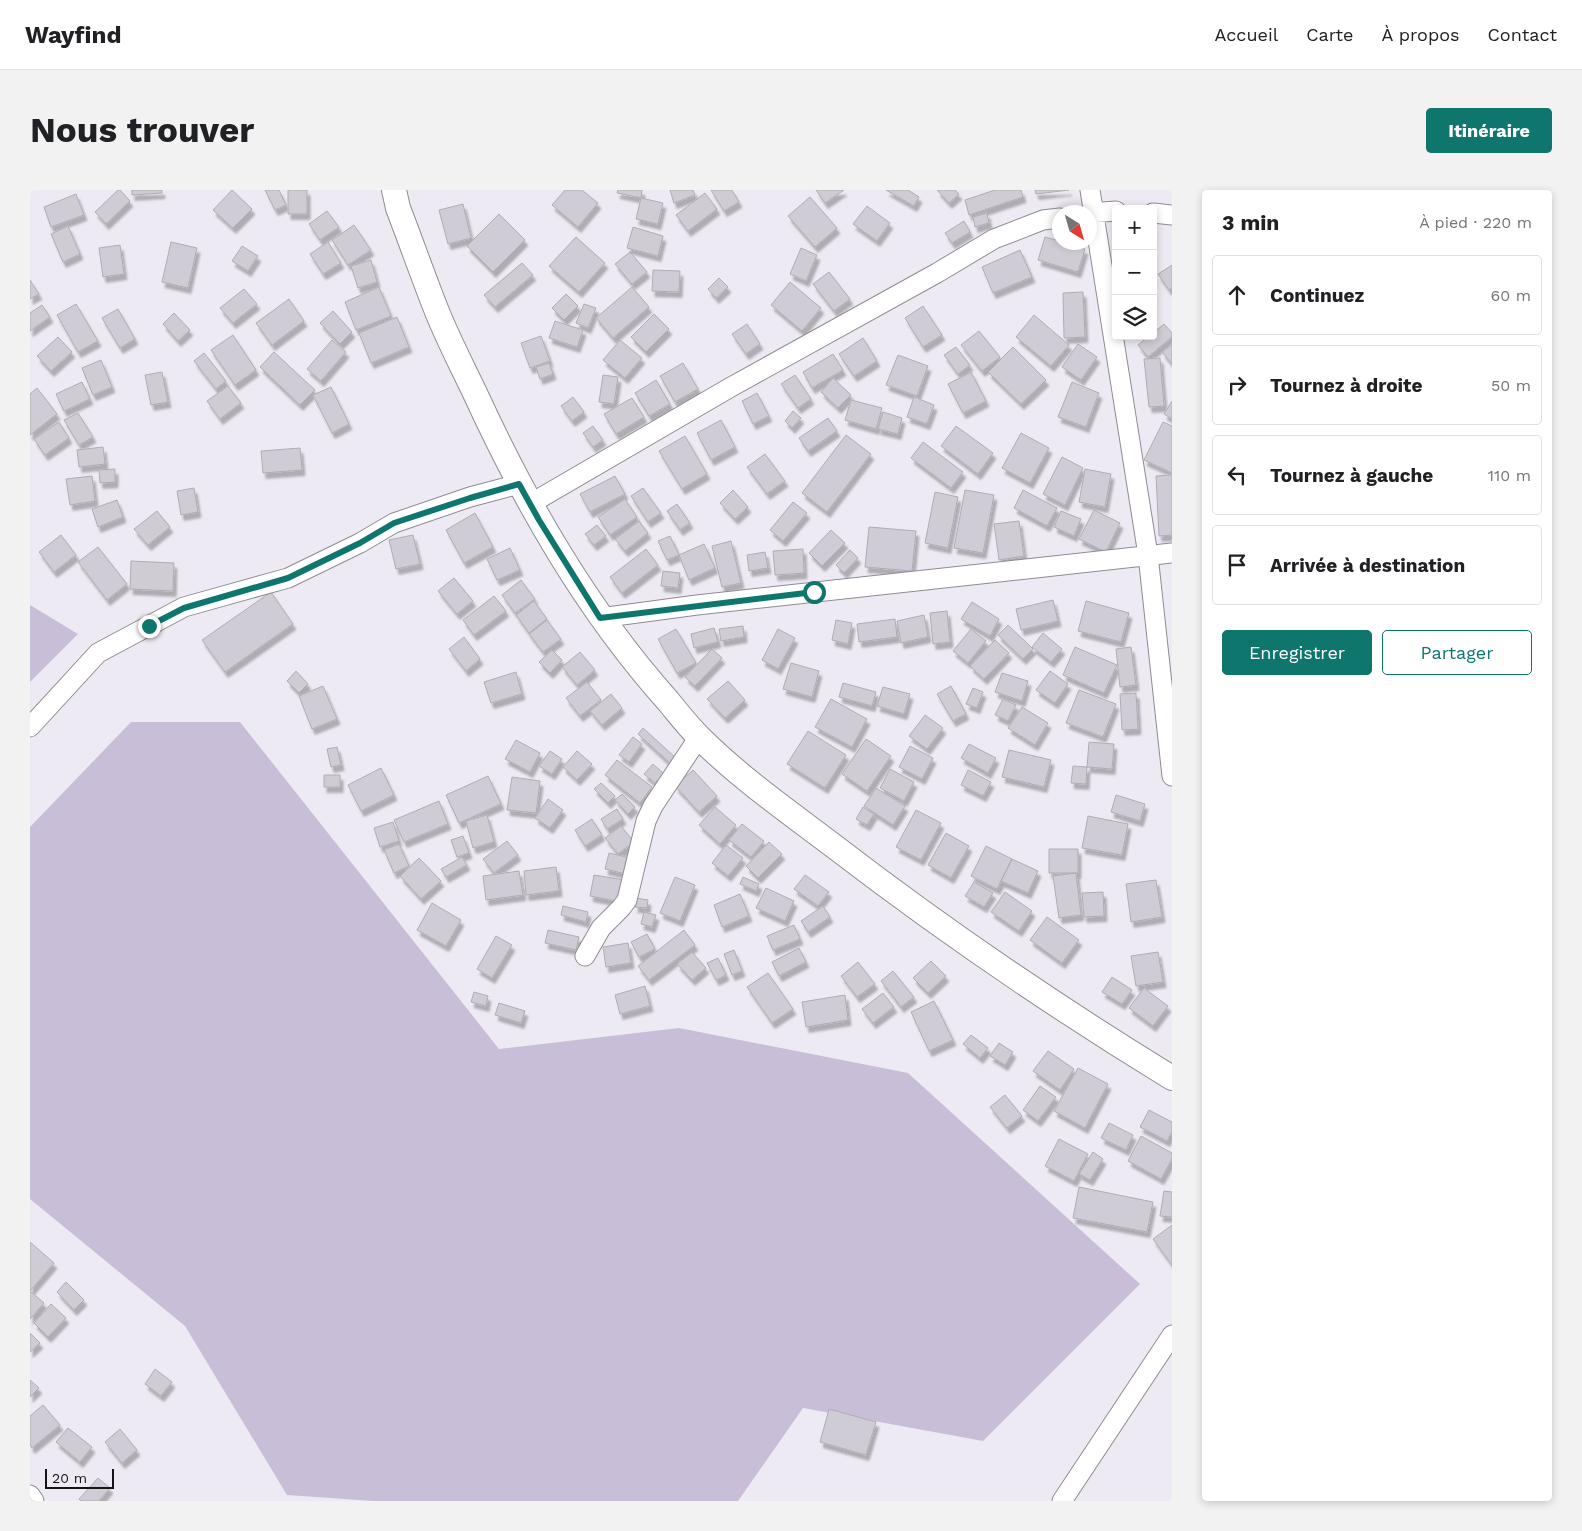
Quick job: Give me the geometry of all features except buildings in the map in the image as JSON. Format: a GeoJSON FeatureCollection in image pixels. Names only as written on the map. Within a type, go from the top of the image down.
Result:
{"type":"FeatureCollection","features":[{"type":"Feature","properties":{"kind":"street"},"geometry":{"type":"LineString","coordinates":[[394,190],[398,208],[437,312],[524,494],[600,618],[645,675],[699,737],[734,768],[880,881],[1116,1044],[1172,1078]]}},
{"type":"Feature","properties":{"kind":"street"},"geometry":{"type":"LineString","coordinates":[[1090,190],[1091,205]]}},
{"type":"Feature","properties":{"kind":"street"},"geometry":{"type":"LineString","coordinates":[[1097,212],[1112,211]]}},
{"type":"Feature","properties":{"kind":"street"},"geometry":{"type":"LineString","coordinates":[[1157,213],[1172,215]]}},
{"type":"Feature","properties":{"kind":"street"},"geometry":{"type":"LineString","coordinates":[[30,727],[98,653],[184,608],[288,578],[360,543],[394,523],[470,498],[524,494],[731,387],[937,273],[994,239],[1042,220],[1052,219]]}},
{"type":"Feature","properties":{"kind":"street"},"geometry":{"type":"LineString","coordinates":[[1097,248],[1148,555],[1172,776]]}},
{"type":"Feature","properties":{"kind":"street"},"geometry":{"type":"LineString","coordinates":[[600,618],[716,603],[1172,553]]}},
{"type":"Feature","properties":{"kind":"street"},"geometry":{"type":"LineString","coordinates":[[585,956],[601,928],[627,900],[646,821],[653,806],[699,737]]}},
{"type":"Feature","properties":{"kind":"street"},"geometry":{"type":"LineString","coordinates":[[1062,1501],[1172,1335]]}},
{"type":"Feature","properties":{"kind":"street"},"geometry":{"type":"LineString","coordinates":[[30,1495],[34,1501]]}},
{"type":"Feature","properties":{"kind":"shaded area"},"geometry":{"type":"Polygon","coordinates":[[[30,605],[78,634],[30,682],[30,605]]]}},
{"type":"Feature","properties":{"kind":"shaded area"},"geometry":{"type":"Polygon","coordinates":[[[131,722],[240,722],[499,1049],[679,1028],[908,1073],[1140,1284],[983,1441],[803,1408],[738,1501],[373,1501],[287,1495],[185,1326],[30,1199],[30,827],[131,722]]]}},
{"type":"Feature","properties":{"kind":"route"},"geometry":{"type":"LineString","coordinates":[[149,626],[184,608],[288,578],[360,543],[394,523],[519,484],[539,520],[600,618],[814,592]]}}]}
